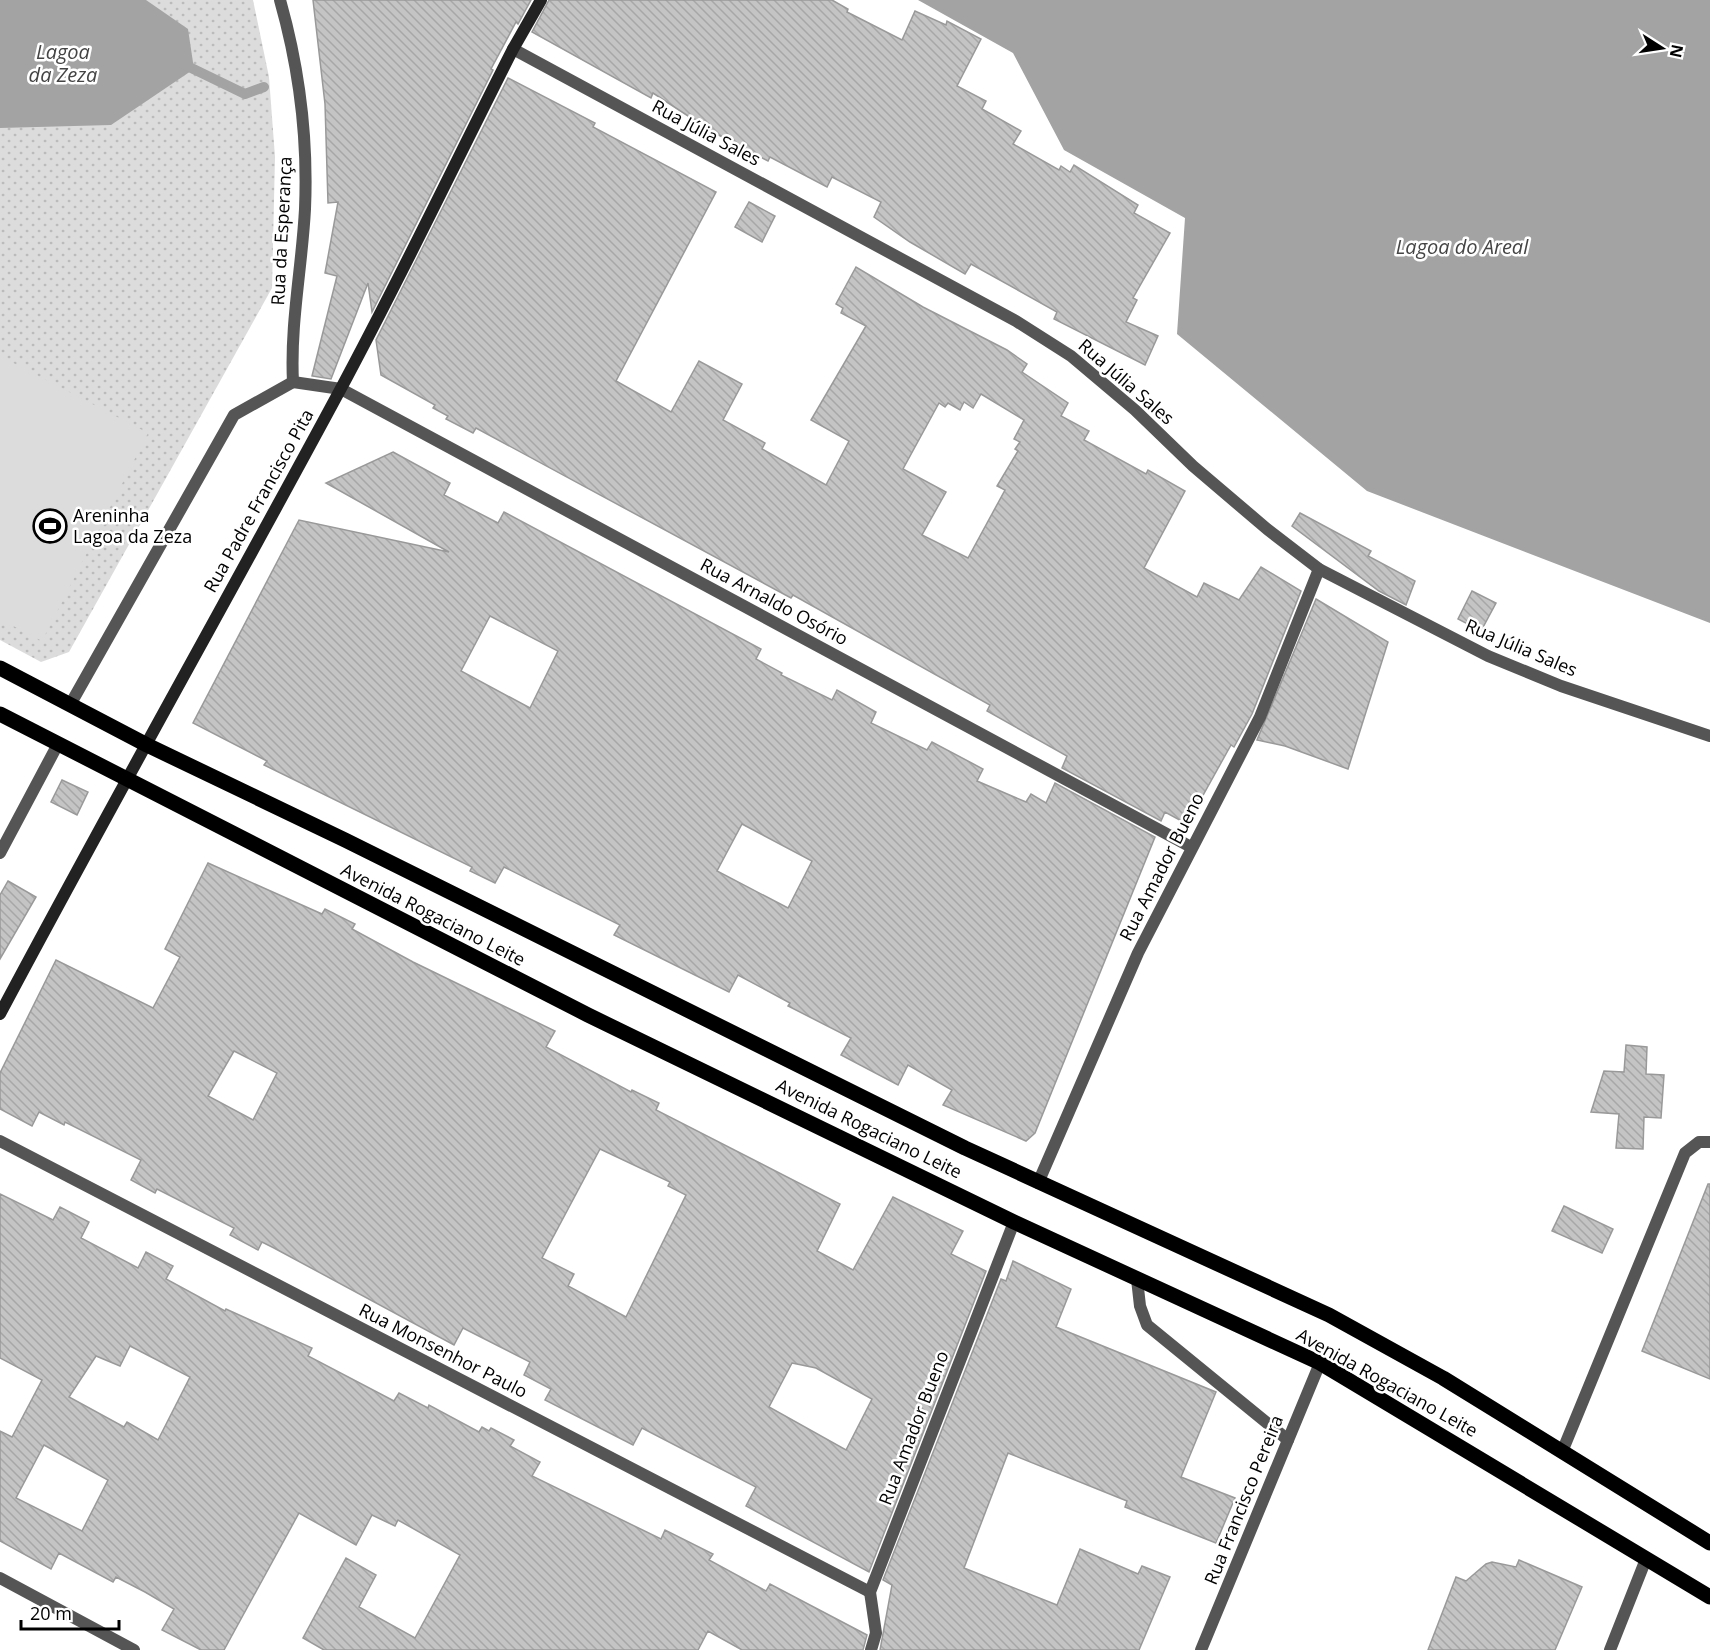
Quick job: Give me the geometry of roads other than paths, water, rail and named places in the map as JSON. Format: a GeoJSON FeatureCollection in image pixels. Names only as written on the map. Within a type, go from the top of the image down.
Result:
{"type":"FeatureCollection","features":[{"type":"Feature","properties":{"kind":"main road","name":"Avenida Rogaciano Leite"},"geometry":{"type":"LineString","coordinates":[[0,668],[147,745],[1038,1183],[1329,1315],[1443,1378],[1710,1543]]}},
{"type":"Feature","properties":{"kind":"main road","name":"Avenida Rogaciano Leite"},"geometry":{"type":"LineString","coordinates":[[0,714],[529,986],[1014,1222],[1320,1363],[1710,1597]]}},
{"type":"Feature","properties":{"kind":"street","name":"Rua da Esperança"},"geometry":{"type":"LineString","coordinates":[[280,0],[288,28],[296,73],[305,157],[300,276],[291,345],[293,382]]}},
{"type":"Feature","properties":{"kind":"street","name":"Rua Padre Francisco Pita"},"geometry":{"type":"LineString","coordinates":[[0,1014],[126,778],[147,745],[341,389],[513,49],[541,0]]}},
{"type":"Feature","properties":{"kind":"street","name":"Rua Júlia Sales"},"geometry":{"type":"LineString","coordinates":[[513,49],[1016,321],[1079,363],[1135,410],[1201,473],[1319,569],[1488,656],[1562,686],[1710,736]]}},
{"type":"Feature","properties":{"kind":"street","name":"Rua Padre Francisco Pita"},"geometry":{"type":"LineString","coordinates":[[70,705],[234,415],[293,382]]}},
{"type":"Feature","properties":{"kind":"street"},"geometry":{"type":"LineString","coordinates":[[293,382],[341,389]]}},
{"type":"Feature","properties":{"kind":"street","name":"Rua Arnaldo Osório"},"geometry":{"type":"LineString","coordinates":[[341,389],[1191,847]]}},
{"type":"Feature","properties":{"kind":"street","name":"Rua Amador Bueno"},"geometry":{"type":"LineString","coordinates":[[1038,1183],[1138,953],[1260,717],[1319,569]]}},
{"type":"Feature","properties":{"kind":"street"},"geometry":{"type":"LineString","coordinates":[[0,853],[58,744]]}},
{"type":"Feature","properties":{"kind":"street","name":"Rua Monsenhor Paulo"},"geometry":{"type":"LineString","coordinates":[[0,1141],[870,1592]]}},
{"type":"Feature","properties":{"kind":"street"},"geometry":{"type":"LineString","coordinates":[[1562,1452],[1685,1153],[1699,1142],[1710,1142]]}},
{"type":"Feature","properties":{"kind":"street","name":"Rua Amador Bueno"},"geometry":{"type":"LineString","coordinates":[[871,1650],[876,1633],[870,1592],[1014,1222]]}},
{"type":"Feature","properties":{"kind":"street"},"geometry":{"type":"LineString","coordinates":[[1137,1279],[1140,1306],[1147,1325],[1288,1440]]}},
{"type":"Feature","properties":{"kind":"street","name":"Rua Francisco Pereira"},"geometry":{"type":"LineString","coordinates":[[1202,1650],[1320,1363]]}},
{"type":"Feature","properties":{"kind":"street"},"geometry":{"type":"LineString","coordinates":[[1610,1650],[1646,1559]]}},
{"type":"Feature","properties":{"kind":"street"},"geometry":{"type":"LineString","coordinates":[[0,1578],[134,1650]]}},
{"type":"Feature","properties":{"kind":"water","name":"Lagoa da Zeza"},"geometry":{"type":"Polygon","coordinates":[[[0,0],[146,0],[188,29],[194,69],[111,125],[0,128],[0,0]]]}},
{"type":"Feature","properties":{"kind":"water","name":"Lagoa do Areal"},"geometry":{"type":"Polygon","coordinates":[[[918,0],[1710,0],[1710,623],[1367,491],[1177,334],[1185,218],[1064,150],[1013,53],[918,0]]]}},
{"type":"Feature","properties":{"kind":"waterway"},"geometry":{"type":"LineString","coordinates":[[183,64],[245,94],[264,87]]}},
{"type":"Feature","properties":{"kind":"place","name":"Areninha Lagoa da Zeza"},"geometry":{"type":"Point","coordinates":[50,526]}}]}
